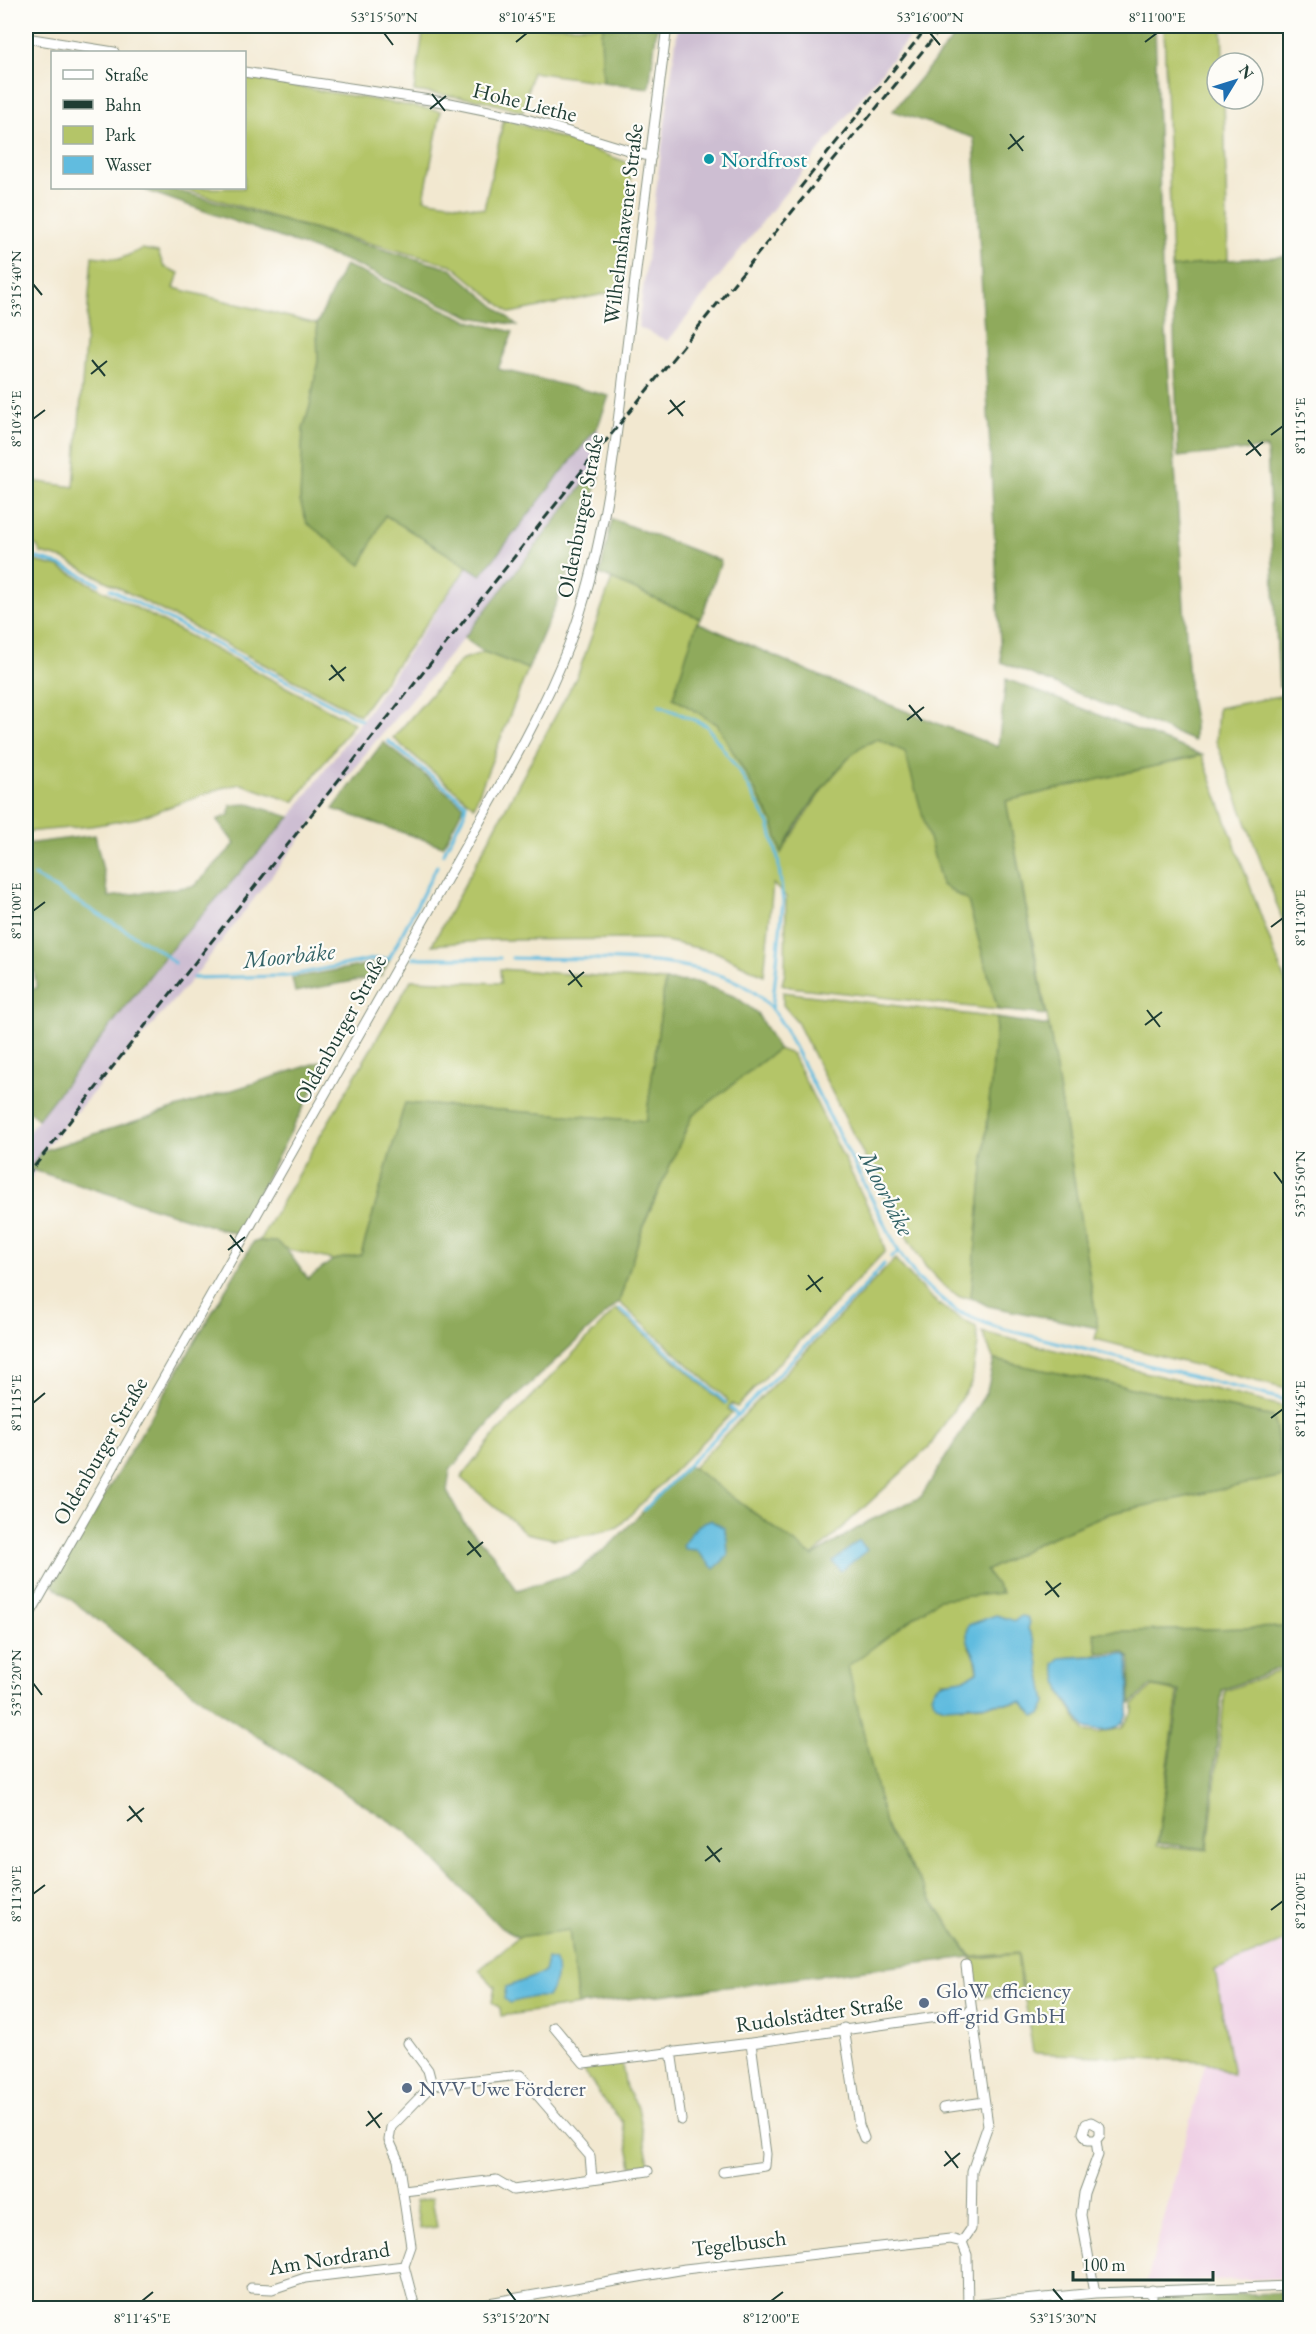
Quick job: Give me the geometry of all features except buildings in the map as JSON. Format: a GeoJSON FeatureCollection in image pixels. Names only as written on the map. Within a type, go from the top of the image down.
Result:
{"type":"FeatureCollection","features":[{"type":"Feature","properties":{"kind":"street","name":"Wilhelmshavener Straße"},"geometry":{"type":"LineString","coordinates":[[617,427],[667,26]]}},
{"type":"Feature","properties":{"kind":"street"},"geometry":{"type":"LineString","coordinates":[[26,38],[108,51]]}},
{"type":"Feature","properties":{"kind":"street","name":"Hohe Liethe"},"geometry":{"type":"LineString","coordinates":[[246,72],[450,103],[513,116],[651,157]]}},
{"type":"Feature","properties":{"kind":"street","name":"Oldenburger Straße"},"geometry":{"type":"LineString","coordinates":[[26,1621],[343,1065],[522,747],[543,705],[576,626],[591,573],[605,512],[617,427]]}},
{"type":"Feature","properties":{"kind":"street"},"geometry":{"type":"LineString","coordinates":[[966,1966],[988,2126],[972,2171],[971,2229],[962,2242],[967,2255],[968,2306]]}},
{"type":"Feature","properties":{"kind":"street","name":"Rudolstädter Straße"},"geometry":{"type":"LineString","coordinates":[[554,2027],[584,2063],[751,2043],[844,2028],[972,2012]]}},
{"type":"Feature","properties":{"kind":"street"},"geometry":{"type":"LineString","coordinates":[[844,2028],[859,2125],[864,2138]]}},
{"type":"Feature","properties":{"kind":"street"},"geometry":{"type":"LineString","coordinates":[[408,2043],[428,2070],[432,2085]]}},
{"type":"Feature","properties":{"kind":"street"},"geometry":{"type":"LineString","coordinates":[[723,2172],[765,2166],[766,2154],[751,2043]]}},
{"type":"Feature","properties":{"kind":"street"},"geometry":{"type":"LineString","coordinates":[[671,2052],[681,2120]]}},
{"type":"Feature","properties":{"kind":"street"},"geometry":{"type":"LineString","coordinates":[[404,2266],[411,2246],[404,2191],[398,2160],[394,2154],[389,2132],[394,2122],[432,2085],[520,2075],[590,2156],[592,2179]]}},
{"type":"Feature","properties":{"kind":"street"},"geometry":{"type":"LineString","coordinates":[[943,2108],[984,2102]]}},
{"type":"Feature","properties":{"kind":"street"},"geometry":{"type":"LineString","coordinates":[[1095,2293],[1081,2215],[1084,2193],[1098,2155],[1096,2140]]}},
{"type":"Feature","properties":{"kind":"street"},"geometry":{"type":"LineString","coordinates":[[404,2191],[496,2180],[513,2190],[648,2170]]}},
{"type":"Feature","properties":{"kind":"street","name":"Tegelbusch"},"geometry":{"type":"LineString","coordinates":[[460,2308],[741,2261],[950,2239],[962,2242]]}},
{"type":"Feature","properties":{"kind":"street","name":"Am Nordrand"},"geometry":{"type":"LineString","coordinates":[[251,2288],[272,2289],[306,2278],[404,2266],[415,2308]]}},
{"type":"Feature","properties":{"kind":"street"},"geometry":{"type":"LineString","coordinates":[[942,2308],[1095,2293],[1290,2286]]}},
{"type":"Feature","properties":{"kind":"street"},"geometry":{"type":"LineString","coordinates":[[1152,2290],[1152,2308]]}},
{"type":"Feature","properties":{"kind":"shaded area"},"geometry":{"type":"Polygon","coordinates":[[[678,26],[918,26],[668,341],[638,327],[678,26]]]}},
{"type":"Feature","properties":{"kind":"shaded area"},"geometry":{"type":"Polygon","coordinates":[[[598,426],[599,462],[591,475],[464,638],[374,743],[193,978],[42,1151],[33,1175],[26,1184],[26,1136],[38,1119],[165,956],[290,817],[367,713],[468,566],[481,575],[598,426]]]}},
{"type":"Feature","properties":{"kind":"shaded area"},"geometry":{"type":"Polygon","coordinates":[[[1290,1941],[1290,2278],[1147,2282],[1206,2061],[1233,2074],[1215,1970],[1290,1941]]]}},
{"type":"Feature","properties":{"kind":"green space"},"geometry":{"type":"Polygon","coordinates":[[[424,26],[604,26],[601,33],[603,82],[532,72],[523,112],[481,100],[414,91],[424,26]]]}},
{"type":"Feature","properties":{"kind":"green space"},"geometry":{"type":"Polygon","coordinates":[[[604,26],[657,26],[649,88],[603,82],[601,33],[604,26]]]}},
{"type":"Feature","properties":{"kind":"green space"},"geometry":{"type":"Polygon","coordinates":[[[963,26],[1155,26],[1162,270],[1194,741],[1001,662],[974,138],[893,111],[963,26]]]}},
{"type":"Feature","properties":{"kind":"green space"},"geometry":{"type":"Polygon","coordinates":[[[1164,26],[1222,26],[1223,51],[1205,51],[1205,111],[1224,111],[1228,260],[1172,268],[1164,26]]]}},
{"type":"Feature","properties":{"kind":"green space"},"geometry":{"type":"Polygon","coordinates":[[[246,78],[441,111],[424,199],[484,209],[504,118],[632,164],[619,291],[510,313],[452,265],[297,224],[183,189],[246,189],[246,78]]]}},
{"type":"Feature","properties":{"kind":"green space"},"geometry":{"type":"Polygon","coordinates":[[[142,189],[171,189],[451,269],[517,325],[471,317],[347,261],[142,189]]]}},
{"type":"Feature","properties":{"kind":"green space"},"geometry":{"type":"Polygon","coordinates":[[[142,249],[158,252],[164,267],[179,273],[174,288],[317,324],[318,361],[310,406],[303,429],[300,501],[385,515],[468,566],[360,715],[64,559],[41,553],[37,546],[26,540],[26,480],[74,487],[92,256],[120,259],[142,249]]]}},
{"type":"Feature","properties":{"kind":"green space"},"geometry":{"type":"Polygon","coordinates":[[[1290,256],[1290,685],[1279,687],[1267,448],[1178,457],[1172,268],[1228,260],[1290,256]]]}},
{"type":"Feature","properties":{"kind":"green space"},"geometry":{"type":"Polygon","coordinates":[[[345,265],[469,321],[513,332],[498,369],[609,396],[598,426],[481,575],[385,515],[361,565],[307,523],[300,501],[303,429],[310,406],[318,361],[317,324],[345,265]]]}},
{"type":"Feature","properties":{"kind":"green space"},"geometry":{"type":"Polygon","coordinates":[[[600,474],[572,566],[528,669],[484,652],[464,638],[591,475],[600,474]]]}},
{"type":"Feature","properties":{"kind":"green space"},"geometry":{"type":"Polygon","coordinates":[[[612,519],[721,561],[701,619],[600,574],[612,519]]]}},
{"type":"Feature","properties":{"kind":"green space"},"geometry":{"type":"Polygon","coordinates":[[[26,559],[59,567],[354,723],[294,802],[241,784],[225,787],[138,818],[91,826],[26,832],[26,559]]]}},
{"type":"Feature","properties":{"kind":"green space"},"geometry":{"type":"Polygon","coordinates":[[[612,579],[701,619],[697,622],[673,698],[717,724],[773,823],[781,853],[826,784],[858,748],[878,739],[906,752],[942,885],[968,901],[998,1010],[790,987],[782,984],[785,973],[786,897],[773,884],[764,975],[716,952],[657,939],[494,940],[432,945],[578,674],[612,579]]]}},
{"type":"Feature","properties":{"kind":"green space"},"geometry":{"type":"Polygon","coordinates":[[[697,622],[854,691],[998,747],[1006,679],[1202,755],[1006,801],[1046,1015],[998,1010],[968,901],[942,885],[905,752],[878,739],[859,748],[835,772],[815,798],[781,853],[773,822],[717,724],[673,698],[697,622]]]}},
{"type":"Feature","properties":{"kind":"green space"},"geometry":{"type":"Polygon","coordinates":[[[484,652],[528,669],[474,806],[393,738],[461,660],[484,652]]]}},
{"type":"Feature","properties":{"kind":"green space"},"geometry":{"type":"Polygon","coordinates":[[[1290,694],[1290,940],[1216,741],[1218,708],[1290,694]]]}},
{"type":"Feature","properties":{"kind":"green space"},"geometry":{"type":"Polygon","coordinates":[[[383,742],[464,806],[443,846],[333,809],[383,742]]]}},
{"type":"Feature","properties":{"kind":"green space"},"geometry":{"type":"Polygon","coordinates":[[[1202,755],[1290,995],[1290,1390],[1095,1339],[1098,1328],[1049,1026],[1006,801],[1202,755]]]}},
{"type":"Feature","properties":{"kind":"green space"},"geometry":{"type":"Polygon","coordinates":[[[249,804],[290,817],[165,956],[38,1119],[26,1109],[26,991],[37,988],[26,928],[26,844],[95,835],[109,897],[194,886],[235,844],[217,820],[229,815],[231,805],[249,804]]]}},
{"type":"Feature","properties":{"kind":"green space"},"geometry":{"type":"Polygon","coordinates":[[[389,961],[381,976],[295,992],[292,978],[389,961]]]}},
{"type":"Feature","properties":{"kind":"green space"},"geometry":{"type":"Polygon","coordinates":[[[500,969],[665,981],[646,1121],[405,1103],[361,1255],[333,1260],[286,1249],[277,1242],[259,1241],[411,980],[501,983],[500,969]]]}},
{"type":"Feature","properties":{"kind":"green space"},"geometry":{"type":"Polygon","coordinates":[[[665,981],[696,982],[736,997],[757,1013],[778,1049],[692,1116],[643,1226],[619,1302],[497,1414],[450,1470],[447,1491],[464,1523],[492,1553],[517,1590],[576,1572],[610,1545],[687,1466],[693,1468],[813,1556],[869,1521],[921,1497],[987,1391],[994,1360],[1274,1417],[1283,1476],[1107,1514],[1038,1543],[986,1571],[1002,1593],[939,1599],[848,1666],[886,1828],[971,1957],[578,2005],[569,1930],[518,1937],[501,1928],[407,1832],[216,1710],[52,1585],[254,1241],[277,1242],[286,1249],[308,1279],[333,1260],[361,1255],[405,1103],[646,1121],[665,981]]]}},
{"type":"Feature","properties":{"kind":"green space"},"geometry":{"type":"Polygon","coordinates":[[[783,992],[997,1018],[971,1297],[960,1297],[944,1286],[925,1266],[895,1218],[796,1020],[783,1005],[783,992]]]}},
{"type":"Feature","properties":{"kind":"green space"},"geometry":{"type":"Polygon","coordinates":[[[997,1018],[1049,1026],[1098,1328],[988,1306],[971,1297],[997,1018]]]}},
{"type":"Feature","properties":{"kind":"green space"},"geometry":{"type":"Polygon","coordinates":[[[778,1049],[792,1054],[879,1229],[885,1251],[737,1407],[732,1404],[728,1409],[732,1413],[618,1527],[588,1535],[554,1539],[526,1533],[461,1478],[492,1438],[616,1309],[724,1404],[728,1400],[619,1302],[643,1226],[692,1116],[778,1049]]]}},
{"type":"Feature","properties":{"kind":"green space"},"geometry":{"type":"Polygon","coordinates":[[[329,1059],[237,1234],[30,1169],[42,1151],[329,1059]]]}},
{"type":"Feature","properties":{"kind":"green space"},"geometry":{"type":"Polygon","coordinates":[[[895,1259],[931,1298],[976,1327],[978,1344],[971,1383],[930,1446],[812,1556],[693,1468],[895,1259]]]}},
{"type":"Feature","properties":{"kind":"green space"},"geometry":{"type":"Polygon","coordinates":[[[982,1332],[1290,1408],[1290,1627],[1095,1632],[1098,1655],[1060,1658],[1061,1692],[1084,1731],[1098,1733],[1122,1728],[1133,1712],[1133,1704],[1153,1687],[1178,1692],[1157,1846],[1208,1850],[1225,1691],[1290,1667],[1290,1939],[1215,1970],[1233,2075],[1205,2061],[1033,2053],[1018,1953],[972,1957],[931,1899],[886,1828],[847,1666],[939,1599],[1002,1593],[986,1571],[1038,1543],[1107,1514],[1283,1476],[1274,1417],[994,1360],[982,1332]],[[1015,1621],[969,1648],[975,1655],[978,1671],[961,1680],[941,1681],[960,1707],[1023,1702],[1029,1707],[1031,1713],[1046,1702],[1035,1643],[1028,1629],[1015,1621]]]}},
{"type":"Feature","properties":{"kind":"green space"},"geometry":{"type":"Polygon","coordinates":[[[1290,1627],[1290,1664],[1222,1690],[1207,1849],[1158,1843],[1180,1691],[1151,1686],[1131,1703],[1130,1658],[1124,1652],[1098,1653],[1094,1632],[1290,1627]]]}},
{"type":"Feature","properties":{"kind":"green space"},"geometry":{"type":"Polygon","coordinates":[[[569,1930],[578,2005],[501,2016],[500,2008],[492,2002],[495,1987],[479,1970],[518,1937],[569,1930]]]}},
{"type":"Feature","properties":{"kind":"green space"},"geometry":{"type":"Polygon","coordinates":[[[1017,1954],[1022,1992],[977,1998],[971,1959],[1017,1954]]]}},
{"type":"Feature","properties":{"kind":"green space"},"geometry":{"type":"Polygon","coordinates":[[[621,2060],[626,2088],[638,2107],[649,2164],[632,2166],[623,2122],[605,2102],[582,2068],[621,2060]]]}},
{"type":"Feature","properties":{"kind":"green space"},"geometry":{"type":"Polygon","coordinates":[[[432,2198],[437,2227],[420,2229],[415,2201],[432,2198]]]}},
{"type":"Feature","properties":{"kind":"green space"},"geometry":{"type":"Polygon","coordinates":[[[1287,2293],[1284,2308],[1158,2308],[1157,2296],[1287,2293]]]}},
{"type":"Feature","properties":{"kind":"water"},"geometry":{"type":"Polygon","coordinates":[[[710,1520],[724,1528],[727,1539],[728,1556],[714,1569],[696,1550],[685,1549],[683,1546],[694,1530],[710,1520]]]}},
{"type":"Feature","properties":{"kind":"water"},"geometry":{"type":"Polygon","coordinates":[[[859,1540],[867,1550],[841,1571],[833,1562],[859,1540]]]}},
{"type":"Feature","properties":{"kind":"water"},"geometry":{"type":"Polygon","coordinates":[[[996,1615],[1015,1621],[1021,1616],[1027,1617],[1030,1622],[1028,1629],[1035,1643],[1046,1702],[1041,1715],[1035,1716],[1022,1702],[945,1707],[936,1704],[931,1695],[934,1689],[944,1682],[964,1679],[978,1672],[976,1659],[969,1645],[968,1625],[996,1615]]]}},
{"type":"Feature","properties":{"kind":"water"},"geometry":{"type":"Polygon","coordinates":[[[1124,1654],[1128,1657],[1129,1699],[1128,1712],[1124,1721],[1116,1728],[1103,1730],[1085,1728],[1061,1692],[1054,1664],[1060,1658],[1124,1654]]]}},
{"type":"Feature","properties":{"kind":"water"},"geometry":{"type":"Polygon","coordinates":[[[547,1959],[555,1961],[557,1971],[554,1984],[547,1997],[533,1997],[509,2003],[504,1999],[506,1987],[544,1973],[547,1959]]]}},
{"type":"Feature","properties":{"kind":"waterway"},"geometry":{"type":"LineString","coordinates":[[26,556],[64,567],[99,584]]}},
{"type":"Feature","properties":{"kind":"waterway"},"geometry":{"type":"LineString","coordinates":[[110,589],[361,720]]}},
{"type":"Feature","properties":{"kind":"waterway"},"geometry":{"type":"LineString","coordinates":[[659,705],[706,725],[741,774],[769,824],[778,858],[783,902],[772,1010]]}},
{"type":"Feature","properties":{"kind":"waterway"},"geometry":{"type":"LineString","coordinates":[[388,741],[466,804],[464,814],[443,854]]}},
{"type":"Feature","properties":{"kind":"waterway","name":"Moorbäke"},"geometry":{"type":"LineString","coordinates":[[193,978],[287,976],[374,959],[389,959],[437,866]]}},
{"type":"Feature","properties":{"kind":"waterway"},"geometry":{"type":"LineString","coordinates":[[34,876],[162,952],[174,963]]}},
{"type":"Feature","properties":{"kind":"waterway","name":"Moorbäke"},"geometry":{"type":"LineString","coordinates":[[413,958],[500,958]]}},
{"type":"Feature","properties":{"kind":"waterway","name":"Moorbäke"},"geometry":{"type":"LineString","coordinates":[[512,958],[635,960],[668,964],[699,969],[727,978],[751,990],[770,1007],[784,1027],[899,1252],[918,1279],[956,1311],[996,1327],[1290,1401]]}},
{"type":"Feature","properties":{"kind":"waterway"},"geometry":{"type":"LineString","coordinates":[[891,1257],[899,1252]]}},
{"type":"Feature","properties":{"kind":"waterway"},"geometry":{"type":"LineString","coordinates":[[644,1510],[884,1264]]}},
{"type":"Feature","properties":{"kind":"waterway"},"geometry":{"type":"LineString","coordinates":[[620,1309],[726,1403]]}},
{"type":"Feature","properties":{"kind":"waterway"},"geometry":{"type":"LineString","coordinates":[[731,1408],[737,1415]]}},
{"type":"Feature","properties":{"kind":"railway"},"geometry":{"type":"LineString","coordinates":[[800,188],[928,26]]}},
{"type":"Feature","properties":{"kind":"railway"},"geometry":{"type":"LineString","coordinates":[[26,1177],[600,448],[943,26]]}},
{"type":"Feature","properties":{"kind":"place","name":"Nordfrost"},"geometry":{"type":"Point","coordinates":[709,159]}},
{"type":"Feature","properties":{"kind":"place","name":"GloW efficiency off-grid GmbH"},"geometry":{"type":"Point","coordinates":[924,2003]}},
{"type":"Feature","properties":{"kind":"place","name":"NVV Uwe Förderer"},"geometry":{"type":"Point","coordinates":[407,2088]}}]}
